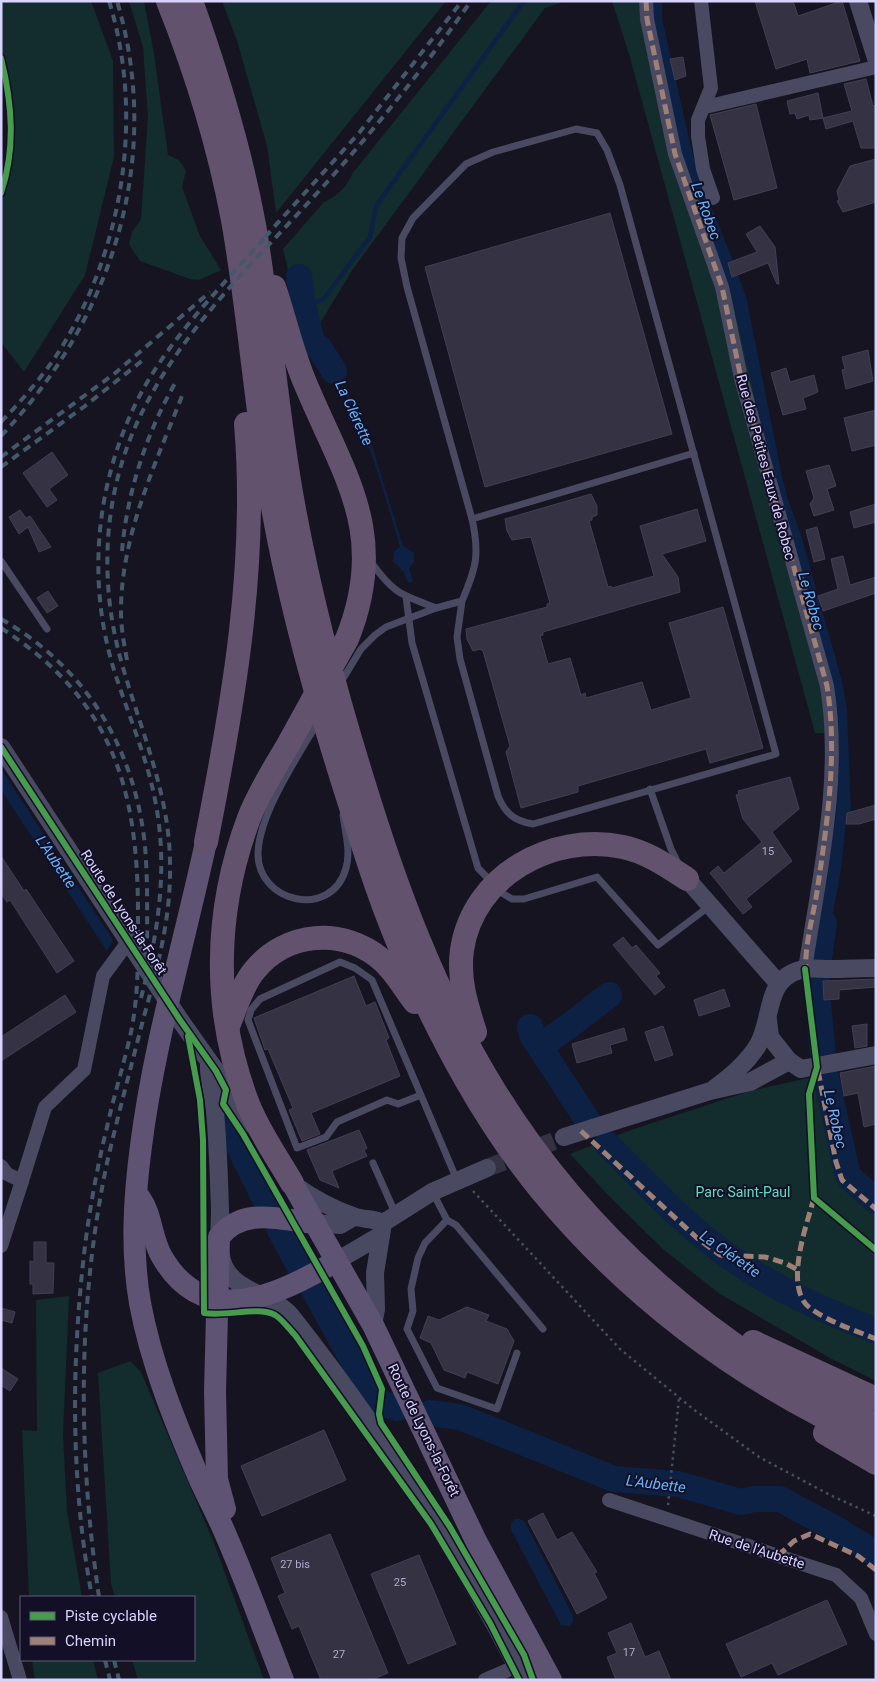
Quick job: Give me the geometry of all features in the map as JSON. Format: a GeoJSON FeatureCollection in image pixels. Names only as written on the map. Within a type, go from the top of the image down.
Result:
{"type":"FeatureCollection","features":[{"type":"Feature","properties":{"kind":"highway"},"geometry":{"type":"LineString","coordinates":[[168,1],[243,222],[305,383],[342,461],[359,511],[364,552],[362,596],[347,639],[260,795],[249,819],[232,871],[222,931],[222,992],[226,1030],[235,1067],[259,1128],[292,1183]]}},
{"type":"Feature","properties":{"kind":"highway"},"geometry":{"type":"LineString","coordinates":[[191,1],[212,59],[230,119],[243,222],[271,496],[284,565],[312,683],[383,905],[404,956],[464,1076],[507,1144],[542,1190],[590,1245],[677,1324],[717,1354],[783,1395],[840,1426],[876,1442]]}},
{"type":"Feature","properties":{"kind":"highway"},"geometry":{"type":"LineString","coordinates":[[243,222],[293,504],[327,659],[334,705],[400,895],[446,1000],[494,1090],[552,1173],[584,1211],[650,1277],[713,1329],[791,1380],[876,1425]]}},
{"type":"Feature","properties":{"kind":"highway"},"geometry":{"type":"LineString","coordinates":[[206,842],[234,690],[247,549],[248,451],[234,311],[243,222]]}},
{"type":"Feature","properties":{"kind":"highway"},"geometry":{"type":"LineString","coordinates":[[494,1090],[466,1006],[461,977],[465,937],[474,916],[494,887],[534,855],[555,848],[586,843],[623,847],[640,852],[656,859],[687,879]]}},
{"type":"Feature","properties":{"kind":"highway"},"geometry":{"type":"LineString","coordinates":[[226,1030],[245,984],[262,962],[271,954],[287,945],[304,939],[325,937],[345,940],[366,948],[384,962],[442,1035]]}},
{"type":"Feature","properties":{"kind":"highway"},"geometry":{"type":"LineString","coordinates":[[713,1329],[762,1345],[876,1399]]}},
{"type":"Feature","properties":{"kind":"highway"},"geometry":{"type":"LineString","coordinates":[[783,1395],[825,1433],[876,1463]]}},
{"type":"Feature","properties":{"kind":"main road"},"geometry":{"type":"LineString","coordinates":[[206,842],[188,926],[170,988],[149,1088],[135,1191],[135,1265],[146,1331],[157,1370],[199,1478],[225,1532],[283,1680]]}},
{"type":"Feature","properties":{"kind":"main road","name":"Route de Lyons-la-Forêt"},"geometry":{"type":"LineString","coordinates":[[292,1183],[372,1325],[476,1541],[551,1680]]}},
{"type":"Feature","properties":{"kind":"main road"},"geometry":{"type":"LineString","coordinates":[[135,1191],[148,1209],[150,1224],[167,1265],[175,1276],[196,1291],[216,1299],[238,1301],[265,1297],[297,1284],[335,1262]]}},
{"type":"Feature","properties":{"kind":"main road"},"geometry":{"type":"LineString","coordinates":[[225,1532],[227,1518],[217,1479],[216,1299],[219,1237],[226,1229],[237,1222],[258,1216],[315,1223]]}},
{"type":"Feature","properties":{"kind":"street","name":"Rue des Petites Eaux de Robec"},"geometry":{"type":"LineString","coordinates":[[646,1],[647,19],[675,154],[722,287],[741,378],[828,694],[832,753],[814,969]]}},
{"type":"Feature","properties":{"kind":"street"},"geometry":{"type":"LineString","coordinates":[[701,1],[711,88],[705,107],[698,120],[698,136],[703,169],[713,198]]}},
{"type":"Feature","properties":{"kind":"street"},"geometry":{"type":"LineString","coordinates":[[858,1],[876,58]]}},
{"type":"Feature","properties":{"kind":"street"},"geometry":{"type":"LineString","coordinates":[[705,107],[876,67]]}},
{"type":"Feature","properties":{"kind":"street","name":"Route de Lyons-la-Forêt"},"geometry":{"type":"LineString","coordinates":[[1,748],[128,942],[216,1071],[242,1119],[259,1128]]}},
{"type":"Feature","properties":{"kind":"street"},"geometry":{"type":"LineString","coordinates":[[687,879],[778,983]]}},
{"type":"Feature","properties":{"kind":"street"},"geometry":{"type":"LineString","coordinates":[[1,1246],[45,1107],[84,1070],[103,976],[128,942]]}},
{"type":"Feature","properties":{"kind":"street"},"geometry":{"type":"LineString","coordinates":[[710,1091],[732,1076],[758,1045],[768,1019],[771,997],[778,983],[785,976],[814,969],[876,968]]}},
{"type":"Feature","properties":{"kind":"street"},"geometry":{"type":"LineString","coordinates":[[768,1019],[770,1037],[789,1061],[802,1070],[876,1056]]}},
{"type":"Feature","properties":{"kind":"street"},"geometry":{"type":"LineString","coordinates":[[564,1137],[710,1091],[750,1082],[789,1061]]}},
{"type":"Feature","properties":{"kind":"street"},"geometry":{"type":"LineString","coordinates":[[209,1063],[208,1076],[215,1111],[219,1237],[223,1266],[241,1285],[279,1304],[291,1316],[403,1471],[486,1604],[521,1673]]}},
{"type":"Feature","properties":{"kind":"street"},"geometry":{"type":"LineString","coordinates":[[1,1166],[7,1174],[22,1181]]}},
{"type":"Feature","properties":{"kind":"street"},"geometry":{"type":"LineString","coordinates":[[335,1262],[432,1192],[487,1168]]}},
{"type":"Feature","properties":{"kind":"street"},"geometry":{"type":"LineString","coordinates":[[292,1183],[316,1199],[354,1217],[371,1218],[387,1224]]}},
{"type":"Feature","properties":{"kind":"street"},"geometry":{"type":"LineString","coordinates":[[315,1223],[340,1225],[354,1217]]}},
{"type":"Feature","properties":{"kind":"street"},"geometry":{"type":"LineString","coordinates":[[372,1325],[376,1309],[375,1273],[387,1224]]}},
{"type":"Feature","properties":{"kind":"street","name":"Rue de l'Aubette"},"geometry":{"type":"LineString","coordinates":[[609,1500],[836,1575],[861,1598],[876,1634]]}},
{"type":"Feature","properties":{"kind":"street"},"geometry":{"type":"LineString","coordinates":[[513,1610],[525,1645],[521,1673]]}},
{"type":"Feature","properties":{"kind":"street"},"geometry":{"type":"LineString","coordinates":[[1,1617],[20,1680]]}},
{"type":"Feature","properties":{"kind":"street"},"geometry":{"type":"LineString","coordinates":[[485,1680],[521,1673],[526,1666],[544,1680]]}},
{"type":"Feature","properties":{"kind":"lane"},"geometry":{"type":"LineString","coordinates":[[576,128],[597,133],[607,150],[620,185],[776,754],[533,824],[520,822],[510,816],[498,796],[460,659],[457,637],[462,601],[474,571],[477,544],[472,519],[407,288],[401,258],[402,238],[413,218],[466,164],[493,152],[576,128]]}},
{"type":"Feature","properties":{"kind":"lane"},"geometry":{"type":"LineString","coordinates":[[472,519],[694,453]]}},
{"type":"Feature","properties":{"kind":"lane"},"geometry":{"type":"LineString","coordinates":[[364,552],[384,580],[398,594],[436,608]]}},
{"type":"Feature","properties":{"kind":"lane"},"geometry":{"type":"LineString","coordinates":[[1,561],[47,629]]}},
{"type":"Feature","properties":{"kind":"lane"},"geometry":{"type":"LineString","coordinates":[[406,597],[412,644],[478,868],[502,893],[512,899],[524,899],[597,877],[658,945],[711,905]]}},
{"type":"Feature","properties":{"kind":"lane"},"geometry":{"type":"LineString","coordinates":[[336,760],[347,841],[348,858],[346,869],[342,879],[325,896],[313,900],[294,899],[281,894],[265,877],[258,855],[260,840],[270,811],[293,764],[334,705],[361,649],[375,634],[386,627],[436,608],[462,601]]}},
{"type":"Feature","properties":{"kind":"lane"},"geometry":{"type":"LineString","coordinates":[[650,789],[670,849],[687,879]]}},
{"type":"Feature","properties":{"kind":"lane"},"geometry":{"type":"LineString","coordinates":[[421,1095],[398,1104],[387,1100],[337,1122],[326,1137],[297,1148],[248,1020],[251,1010],[260,999],[340,962],[355,968],[372,980],[460,1180]]}},
{"type":"Feature","properties":{"kind":"lane"},"geometry":{"type":"LineString","coordinates":[[373,1163],[387,1224]]}},
{"type":"Feature","properties":{"kind":"lane"},"geometry":{"type":"LineString","coordinates":[[432,1192],[447,1220],[456,1225],[543,1329]]}},
{"type":"Feature","properties":{"kind":"lane"},"geometry":{"type":"LineString","coordinates":[[447,1220],[425,1243],[418,1258],[411,1289],[413,1312],[406,1329],[437,1388],[497,1409],[517,1353]]}},
{"type":"Feature","properties":{"kind":"path"},"geometry":{"type":"LineString","coordinates":[[460,1180],[620,1349],[679,1397],[759,1457],[830,1495],[876,1516]]}},
{"type":"Feature","properties":{"kind":"path"},"geometry":{"type":"LineString","coordinates":[[667,1519],[679,1397]]}},
{"type":"Feature","properties":{"kind":"green space"},"geometry":{"type":"Polygon","coordinates":[[[1,1],[91,1],[113,61],[114,157],[85,275],[24,372],[1,342],[1,171],[14,117],[1,57],[1,1]]]}},
{"type":"Feature","properties":{"kind":"green space"},"geometry":{"type":"Polygon","coordinates":[[[129,1],[144,1],[154,54],[168,155],[179,160],[186,171],[182,187],[200,236],[221,270],[199,280],[190,279],[140,261],[129,244],[132,232],[141,219],[148,117],[143,47],[129,1]]]}},
{"type":"Feature","properties":{"kind":"green space"},"geometry":{"type":"Polygon","coordinates":[[[222,1],[446,1],[276,213],[267,146],[237,41],[222,1]]]}},
{"type":"Feature","properties":{"kind":"green space"},"geometry":{"type":"Polygon","coordinates":[[[491,1],[566,1],[545,8],[353,269],[306,346],[283,249],[324,202],[345,187],[352,174],[491,1]]]}},
{"type":"Feature","properties":{"kind":"green space"},"geometry":{"type":"Polygon","coordinates":[[[612,1],[652,1],[652,21],[732,296],[764,438],[802,579],[815,617],[834,693],[839,733],[815,733],[629,54],[612,1]]]}},
{"type":"Feature","properties":{"kind":"green space","name":"Parc Saint-Paul"},"geometry":{"type":"Polygon","coordinates":[[[813,1077],[826,1122],[837,1182],[861,1205],[876,1215],[876,1381],[832,1359],[720,1294],[664,1250],[610,1197],[570,1154],[631,1130],[750,1091],[813,1077]]]}},
{"type":"Feature","properties":{"kind":"green space"},"geometry":{"type":"Polygon","coordinates":[[[69,1296],[63,1435],[67,1511],[82,1596],[29,1596],[22,1430],[37,1431],[36,1300],[69,1296]]]}},
{"type":"Feature","properties":{"kind":"green space"},"geometry":{"type":"Polygon","coordinates":[[[130,1361],[141,1372],[214,1543],[264,1680],[138,1680],[132,1661],[195,1661],[195,1596],[115,1596],[111,1584],[98,1373],[130,1361]]]}},
{"type":"Feature","properties":{"kind":"green space"},"geometry":{"type":"Polygon","coordinates":[[[32,1661],[93,1661],[98,1680],[35,1680],[32,1661]]]}},
{"type":"Feature","properties":{"kind":"water"},"geometry":{"type":"Polygon","coordinates":[[[652,1],[662,1],[662,18],[691,148],[702,183],[733,261],[728,263],[732,276],[738,275],[746,296],[781,472],[842,681],[847,709],[851,812],[847,813],[841,869],[825,957],[814,958],[836,817],[839,739],[834,693],[815,617],[802,579],[764,438],[731,293],[682,156],[652,20],[652,1]]]}},
{"type":"Feature","properties":{"kind":"water"},"geometry":{"type":"Polygon","coordinates":[[[314,340],[338,374],[368,433],[403,546],[414,553],[414,562],[409,568],[413,582],[408,583],[404,572],[393,561],[394,552],[400,547],[372,455],[343,390],[318,349],[312,345],[314,340]]]}},
{"type":"Feature","properties":{"kind":"water"},"geometry":{"type":"Polygon","coordinates":[[[1,769],[113,940],[107,951],[1,790],[1,769]]]}},
{"type":"Feature","properties":{"kind":"water"},"geometry":{"type":"Polygon","coordinates":[[[515,1519],[525,1522],[573,1616],[570,1626],[561,1625],[511,1530],[511,1523],[515,1519]]]}},
{"type":"Feature","properties":{"kind":"building"},"geometry":{"type":"Polygon","coordinates":[[[755,1],[793,1],[798,16],[842,1],[860,61],[810,73],[807,59],[776,69],[755,1]]]}},
{"type":"Feature","properties":{"kind":"building"},"geometry":{"type":"Polygon","coordinates":[[[683,57],[686,76],[675,80],[670,59],[683,57]]]}},
{"type":"Feature","properties":{"kind":"building"},"geometry":{"type":"Polygon","coordinates":[[[866,79],[873,106],[876,105],[876,148],[861,148],[853,121],[826,129],[823,118],[852,111],[844,84],[866,79]]]}},
{"type":"Feature","properties":{"kind":"building"},"geometry":{"type":"Polygon","coordinates":[[[818,93],[823,118],[810,120],[809,115],[797,119],[795,113],[790,114],[787,101],[818,93]]]}},
{"type":"Feature","properties":{"kind":"building"},"geometry":{"type":"Polygon","coordinates":[[[756,104],[777,188],[734,200],[710,115],[756,104]]]}},
{"type":"Feature","properties":{"kind":"building"},"geometry":{"type":"Polygon","coordinates":[[[876,159],[876,202],[843,212],[837,201],[839,200],[837,191],[850,166],[876,159]]]}},
{"type":"Feature","properties":{"kind":"building"},"geometry":{"type":"Polygon","coordinates":[[[610,213],[672,434],[485,487],[425,267],[610,213]]]}},
{"type":"Feature","properties":{"kind":"building"},"geometry":{"type":"Polygon","coordinates":[[[760,226],[775,247],[779,284],[777,284],[768,263],[732,277],[728,263],[757,252],[746,234],[760,226]]]}},
{"type":"Feature","properties":{"kind":"building"},"geometry":{"type":"Polygon","coordinates":[[[868,350],[873,381],[846,389],[842,370],[845,369],[842,357],[868,350]]]}},
{"type":"Feature","properties":{"kind":"building"},"geometry":{"type":"Polygon","coordinates":[[[786,368],[790,382],[814,375],[818,392],[803,398],[806,409],[783,415],[771,373],[786,368]]]}},
{"type":"Feature","properties":{"kind":"building"},"geometry":{"type":"Polygon","coordinates":[[[876,410],[876,445],[852,451],[844,418],[876,410]]]}},
{"type":"Feature","properties":{"kind":"building"},"geometry":{"type":"Polygon","coordinates":[[[52,452],[68,475],[49,489],[57,500],[47,507],[23,473],[52,452]]]}},
{"type":"Feature","properties":{"kind":"building"},"geometry":{"type":"Polygon","coordinates":[[[829,465],[836,486],[827,489],[834,510],[814,516],[810,504],[814,498],[806,471],[829,465]]]}},
{"type":"Feature","properties":{"kind":"building"},"geometry":{"type":"Polygon","coordinates":[[[591,494],[597,506],[597,515],[589,521],[608,587],[611,586],[612,588],[654,576],[640,526],[697,509],[706,541],[662,554],[678,577],[680,592],[543,632],[543,635],[540,636],[548,664],[570,658],[581,695],[585,693],[586,698],[642,682],[651,710],[691,698],[669,623],[723,607],[763,748],[710,763],[706,749],[578,786],[578,792],[521,808],[506,752],[510,746],[483,651],[480,649],[473,651],[467,639],[466,629],[547,607],[547,604],[550,603],[531,537],[512,540],[507,531],[505,519],[591,494]]]}},
{"type":"Feature","properties":{"kind":"building"},"geometry":{"type":"Polygon","coordinates":[[[876,504],[876,522],[854,528],[850,512],[876,504]]]}},
{"type":"Feature","properties":{"kind":"building"},"geometry":{"type":"Polygon","coordinates":[[[20,510],[26,518],[30,516],[51,547],[39,552],[28,527],[19,534],[9,517],[20,510]]]}},
{"type":"Feature","properties":{"kind":"building"},"geometry":{"type":"Polygon","coordinates":[[[817,527],[825,559],[814,562],[806,530],[817,527]]]}},
{"type":"Feature","properties":{"kind":"building"},"geometry":{"type":"Polygon","coordinates":[[[843,556],[850,585],[876,577],[876,593],[823,611],[818,596],[838,589],[831,559],[843,556]]]}},
{"type":"Feature","properties":{"kind":"building"},"geometry":{"type":"Polygon","coordinates":[[[48,591],[58,606],[47,613],[37,598],[48,591]]]}},
{"type":"Feature","properties":{"kind":"building"},"geometry":{"type":"Polygon","coordinates":[[[790,777],[799,809],[772,832],[792,861],[746,899],[752,907],[743,914],[710,873],[718,866],[724,873],[762,842],[743,819],[736,795],[739,794],[738,791],[790,777]]]}},
{"type":"Feature","properties":{"kind":"building"},"geometry":{"type":"Polygon","coordinates":[[[876,805],[876,819],[859,824],[846,824],[847,813],[876,805]]]}},
{"type":"Feature","properties":{"kind":"building"},"geometry":{"type":"Polygon","coordinates":[[[1,856],[24,891],[26,889],[74,961],[57,973],[10,900],[7,902],[1,893],[1,856]]]}},
{"type":"Feature","properties":{"kind":"building"},"geometry":{"type":"Polygon","coordinates":[[[623,937],[632,948],[636,945],[660,973],[656,976],[665,987],[655,995],[613,945],[623,937]]]}},
{"type":"Feature","properties":{"kind":"building"},"geometry":{"type":"Polygon","coordinates":[[[354,976],[366,1006],[375,1002],[389,1038],[386,1040],[400,1076],[311,1113],[320,1134],[302,1141],[289,1110],[293,1108],[268,1049],[265,1050],[254,1018],[354,976]]]}},
{"type":"Feature","properties":{"kind":"building"},"geometry":{"type":"Polygon","coordinates":[[[876,979],[876,987],[839,990],[839,999],[824,1000],[823,981],[876,979]]]}},
{"type":"Feature","properties":{"kind":"building"},"geometry":{"type":"Polygon","coordinates":[[[724,989],[730,1006],[699,1016],[694,1000],[724,989]]]}},
{"type":"Feature","properties":{"kind":"building"},"geometry":{"type":"Polygon","coordinates":[[[65,995],[76,1012],[1,1061],[1,1037],[65,995]]]}},
{"type":"Feature","properties":{"kind":"building"},"geometry":{"type":"Polygon","coordinates":[[[867,1024],[867,1046],[855,1048],[852,1026],[867,1024]]]}},
{"type":"Feature","properties":{"kind":"building"},"geometry":{"type":"Polygon","coordinates":[[[663,1026],[673,1055],[655,1061],[645,1032],[663,1026]]]}},
{"type":"Feature","properties":{"kind":"building"},"geometry":{"type":"Polygon","coordinates":[[[624,1028],[627,1040],[610,1045],[612,1053],[577,1063],[572,1044],[624,1028]]]}},
{"type":"Feature","properties":{"kind":"building"},"geometry":{"type":"Polygon","coordinates":[[[876,1066],[876,1124],[864,1127],[858,1093],[844,1096],[840,1073],[876,1066]]]}},
{"type":"Feature","properties":{"kind":"building"},"geometry":{"type":"Polygon","coordinates":[[[359,1130],[367,1148],[364,1150],[367,1156],[332,1171],[339,1188],[320,1180],[307,1150],[359,1130]]]}},
{"type":"Feature","properties":{"kind":"building"},"geometry":{"type":"Polygon","coordinates":[[[34,1242],[46,1242],[46,1263],[54,1263],[53,1293],[33,1294],[33,1284],[30,1284],[30,1261],[34,1262],[34,1242]]]}},
{"type":"Feature","properties":{"kind":"building"},"geometry":{"type":"Polygon","coordinates":[[[467,1307],[489,1315],[486,1321],[507,1329],[514,1341],[498,1384],[467,1372],[465,1378],[444,1370],[431,1343],[420,1338],[428,1316],[439,1320],[467,1307]]]}},
{"type":"Feature","properties":{"kind":"building"},"geometry":{"type":"Polygon","coordinates":[[[1,1308],[15,1312],[12,1323],[1,1320],[1,1308]]]}},
{"type":"Feature","properties":{"kind":"building"},"geometry":{"type":"Polygon","coordinates":[[[1,1368],[18,1379],[10,1391],[1,1385],[1,1368]]]}},
{"type":"Feature","properties":{"kind":"building"},"geometry":{"type":"Polygon","coordinates":[[[324,1430],[346,1480],[262,1516],[241,1466],[324,1430]]]}},
{"type":"Feature","properties":{"kind":"building"},"geometry":{"type":"Polygon","coordinates":[[[543,1513],[557,1540],[572,1532],[597,1572],[594,1573],[607,1598],[577,1614],[528,1521],[543,1513]]]}},
{"type":"Feature","properties":{"kind":"building"},"geometry":{"type":"Polygon","coordinates":[[[330,1534],[388,1673],[371,1680],[321,1680],[299,1626],[292,1629],[278,1596],[285,1593],[271,1558],[330,1534]]]}},
{"type":"Feature","properties":{"kind":"building"},"geometry":{"type":"Polygon","coordinates":[[[419,1555],[456,1644],[408,1664],[371,1574],[419,1555]]]}},
{"type":"Feature","properties":{"kind":"building"},"geometry":{"type":"Polygon","coordinates":[[[827,1600],[847,1644],[778,1675],[772,1663],[741,1677],[726,1644],[827,1600]]]}},
{"type":"Feature","properties":{"kind":"building"},"geometry":{"type":"Polygon","coordinates":[[[631,1623],[645,1657],[659,1651],[671,1680],[616,1680],[607,1657],[617,1653],[608,1633],[631,1623]]]}},
{"type":"Feature","properties":{"kind":"waterway"},"geometry":{"type":"LineString","coordinates":[[303,305],[323,300],[370,237],[376,206],[524,1]]}},
{"type":"Feature","properties":{"kind":"waterway","name":"La Clérette"},"geometry":{"type":"LineString","coordinates":[[299,277],[303,305],[312,342],[320,349],[334,371]]}},
{"type":"Feature","properties":{"kind":"waterway","name":"Le Robec"},"geometry":{"type":"LineString","coordinates":[[824,923],[816,980],[824,1068],[848,1176],[876,1201]]}},
{"type":"Feature","properties":{"kind":"waterway"},"geometry":{"type":"LineString","coordinates":[[540,1046],[609,995]]}},
{"type":"Feature","properties":{"kind":"waterway","name":"La Clérette"},"geometry":{"type":"LineString","coordinates":[[530,1027],[532,1035],[588,1121]]}},
{"type":"Feature","properties":{"kind":"waterway","name":"L'Aubette"},"geometry":{"type":"LineString","coordinates":[[225,1127],[238,1145],[271,1211]]}},
{"type":"Feature","properties":{"kind":"waterway","name":"La Clérette"},"geometry":{"type":"LineString","coordinates":[[607,1144],[649,1187],[708,1241],[724,1253],[760,1277],[797,1297],[876,1331]]}},
{"type":"Feature","properties":{"kind":"waterway","name":"L'Aubette"},"geometry":{"type":"LineString","coordinates":[[279,1228],[302,1271]]}},
{"type":"Feature","properties":{"kind":"waterway","name":"L'Aubette"},"geometry":{"type":"LineString","coordinates":[[313,1288],[373,1397],[380,1403],[398,1408]]}},
{"type":"Feature","properties":{"kind":"waterway","name":"L'Aubette"},"geometry":{"type":"LineString","coordinates":[[430,1413],[460,1417],[614,1479],[678,1484],[741,1502],[755,1499],[780,1499],[838,1530],[876,1554]]}},
{"type":"Feature","properties":{"kind":"tunnel"},"geometry":{"type":"LineString","coordinates":[[487,1168],[564,1137]]}},
{"type":"Feature","properties":{"kind":"railway"},"geometry":{"type":"LineString","coordinates":[[1,422],[34,385],[63,345],[84,306],[101,265],[114,222],[122,177],[126,133],[125,88],[120,44],[109,1]]}},
{"type":"Feature","properties":{"kind":"railway"},"geometry":{"type":"LineString","coordinates":[[1,436],[40,390],[73,341],[99,289],[118,234],[130,177],[134,119],[130,60],[117,1]]}},
{"type":"Feature","properties":{"kind":"railway"},"geometry":{"type":"LineString","coordinates":[[265,237],[359,133],[462,1]]}},
{"type":"Feature","properties":{"kind":"railway"},"geometry":{"type":"LineString","coordinates":[[99,1596],[87,1489],[84,1434],[86,1325],[90,1271],[107,1163],[162,944],[170,885],[169,840],[160,791],[124,671],[111,611],[107,551],[115,490],[122,461],[133,432],[151,395],[197,327],[251,263],[308,203],[371,131],[406,89],[471,1]]}},
{"type":"Feature","properties":{"kind":"railway"},"geometry":{"type":"LineString","coordinates":[[141,998],[156,926],[161,878],[161,854],[156,805],[148,771],[114,670],[105,636],[100,601],[98,565],[105,495],[113,461],[125,427],[153,373],[183,331],[269,233]]}},
{"type":"Feature","properties":{"kind":"railway"},"geometry":{"type":"LineString","coordinates":[[1,457],[114,374],[210,292]]}},
{"type":"Feature","properties":{"kind":"railway"},"geometry":{"type":"LineString","coordinates":[[1,467],[85,406],[143,360]]}},
{"type":"Feature","properties":{"kind":"railway"},"geometry":{"type":"LineString","coordinates":[[122,551],[128,507],[140,462],[156,420],[177,380]]}},
{"type":"Feature","properties":{"kind":"railway"},"geometry":{"type":"LineString","coordinates":[[127,660],[121,611],[127,555],[141,501],[182,396]]}},
{"type":"Feature","properties":{"kind":"railway"},"geometry":{"type":"LineString","coordinates":[[1,619],[31,639],[58,662],[82,687],[102,714],[118,744],[130,776],[139,810],[145,846],[147,956]]}},
{"type":"Feature","properties":{"kind":"railway"},"geometry":{"type":"LineString","coordinates":[[1,628],[39,656],[69,685],[93,717],[111,750],[124,787],[132,826],[137,868],[138,958],[134,1017],[92,1196],[81,1283],[78,1328],[75,1418],[76,1464],[85,1553],[92,1596]]}},
{"type":"Feature","properties":{"kind":"railway"},"geometry":{"type":"LineString","coordinates":[[105,1661],[110,1680]]}},
{"type":"Feature","properties":{"kind":"railway"},"geometry":{"type":"LineString","coordinates":[[114,1661],[119,1680]]}},
{"type":"Feature","properties":{"kind":"marked path"},"geometry":{"type":"LineString","coordinates":[[646,1],[647,19],[675,154],[722,287],[741,378],[827,686],[831,738],[830,789],[817,892],[808,942],[806,972]]}},
{"type":"Feature","properties":{"kind":"marked path"},"geometry":{"type":"LineString","coordinates":[[818,1071],[836,1162],[842,1180],[876,1209]]}},
{"type":"Feature","properties":{"kind":"marked path"},"geometry":{"type":"LineString","coordinates":[[581,1131],[697,1238],[720,1255],[765,1257],[785,1263],[798,1270]]}},
{"type":"Feature","properties":{"kind":"marked path"},"geometry":{"type":"LineString","coordinates":[[814,1198],[799,1255],[798,1286],[802,1299],[810,1308],[825,1317],[876,1339]]}},
{"type":"Feature","properties":{"kind":"marked path"},"geometry":{"type":"LineString","coordinates":[[778,1556],[794,1541],[810,1534],[858,1556],[876,1570]]}},
{"type":"Feature","properties":{"kind":"cycle path"},"geometry":{"type":"LineString","coordinates":[[1,58],[8,92],[11,126],[9,159],[1,193]]}},
{"type":"Feature","properties":{"kind":"cycle path"},"geometry":{"type":"LineString","coordinates":[[1,747],[180,1020],[216,1071],[226,1090],[223,1104],[243,1134],[363,1346],[382,1389],[379,1414],[381,1423],[450,1527],[524,1655],[533,1680]]}},
{"type":"Feature","properties":{"kind":"cycle path"},"geometry":{"type":"LineString","coordinates":[[805,969],[817,1067],[809,1094],[814,1198],[876,1250]]}},
{"type":"Feature","properties":{"kind":"cycle path"},"geometry":{"type":"LineString","coordinates":[[188,1036],[200,1100],[203,1140],[204,1313],[268,1312],[278,1317],[295,1335],[431,1524],[490,1623],[519,1680]]}}]}
